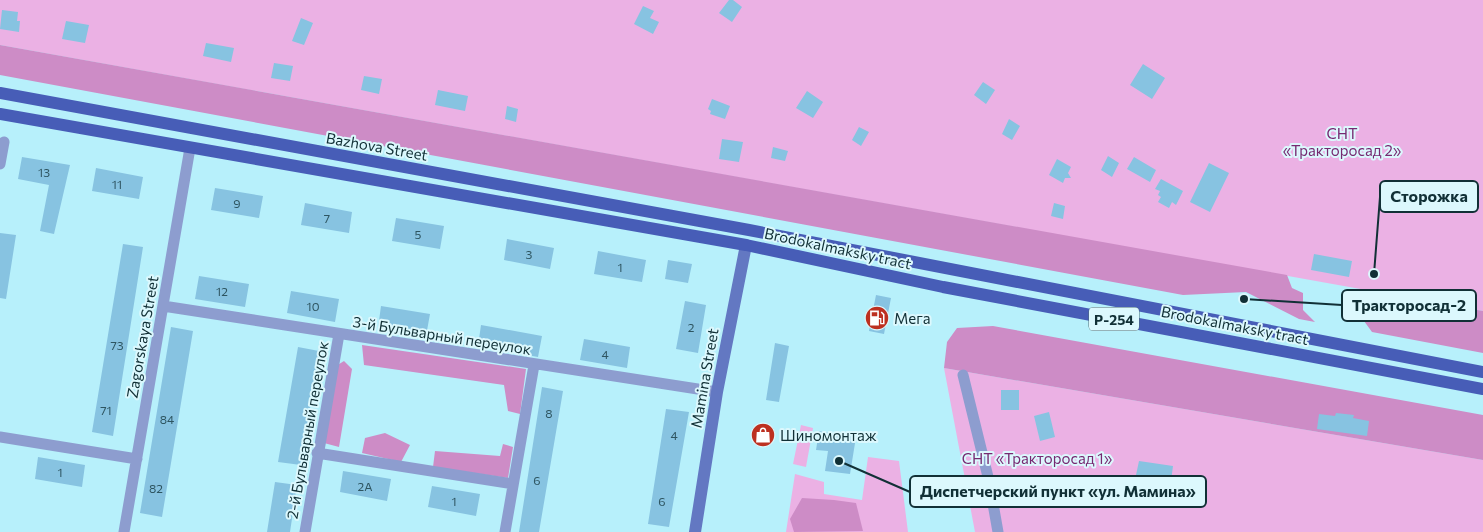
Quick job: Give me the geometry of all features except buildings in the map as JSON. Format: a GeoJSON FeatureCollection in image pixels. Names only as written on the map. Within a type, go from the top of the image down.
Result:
{"type":"FeatureCollection","features":[{"type":"Feature","properties":{"kind":"main road","name":"Bazhova Street"},"geometry":{"type":"LineString","coordinates":[[0,93],[749,230]]}},
{"type":"Feature","properties":{"kind":"main road"},"geometry":{"type":"LineString","coordinates":[[0,114],[746,245]]}},
{"type":"Feature","properties":{"kind":"main road","name":"Mamina Street"},"geometry":{"type":"LineString","coordinates":[[694,532],[717,392],[749,230]]}},
{"type":"Feature","properties":{"kind":"main road","name":"Brodokalmaksky tract"},"geometry":{"type":"LineString","coordinates":[[749,230],[1483,372]]}},
{"type":"Feature","properties":{"kind":"main road","name":"Brodokalmaksky tract"},"geometry":{"type":"LineString","coordinates":[[746,245],[952,289],[1483,389]]}},
{"type":"Feature","properties":{"kind":"street"},"geometry":{"type":"LineString","coordinates":[[0,164],[4,142]]}},
{"type":"Feature","properties":{"kind":"street","name":"Zagorskaya Street"},"geometry":{"type":"LineString","coordinates":[[124,532],[190,148]]}},
{"type":"Feature","properties":{"kind":"street","name":"3-й Бульварный переулок"},"geometry":{"type":"LineString","coordinates":[[163,306],[717,392]]}},
{"type":"Feature","properties":{"kind":"street","name":"2-й Бульварный переулок"},"geometry":{"type":"LineString","coordinates":[[304,532],[340,334]]}},
{"type":"Feature","properties":{"kind":"street"},"geometry":{"type":"LineString","coordinates":[[505,532],[534,365]]}},
{"type":"Feature","properties":{"kind":"street"},"geometry":{"type":"LineString","coordinates":[[964,375],[989,481],[998,532]]}},
{"type":"Feature","properties":{"kind":"street"},"geometry":{"type":"LineString","coordinates":[[0,437],[136,459]]}},
{"type":"Feature","properties":{"kind":"street"},"geometry":{"type":"LineString","coordinates":[[317,453],[513,484]]}},
{"type":"Feature","properties":{"kind":"green space","name":"СНТ «Тракторосад 2»"},"geometry":{"type":"Polygon","coordinates":[[[0,0],[1483,0],[1483,311],[0,45],[0,0]]]}},
{"type":"Feature","properties":{"kind":"green space","name":"СНТ «Тракторосад 1»"},"geometry":{"type":"Polygon","coordinates":[[[944,368],[1483,460],[1483,532],[975,532],[944,368]]]}},
{"type":"Feature","properties":{"kind":"green space"},"geometry":{"type":"Polygon","coordinates":[[[801,425],[813,428],[806,467],[793,464],[801,425]]]}},
{"type":"Feature","properties":{"kind":"green space"},"geometry":{"type":"Polygon","coordinates":[[[868,457],[899,461],[908,532],[786,532],[795,474],[824,482],[824,494],[862,500],[868,457]]]}},
{"type":"Feature","properties":{"kind":"shaded area"},"geometry":{"type":"Polygon","coordinates":[[[0,45],[1287,275],[1292,288],[1303,293],[1303,310],[1315,322],[1299,319],[1246,292],[1183,295],[0,75],[0,45]]]}},
{"type":"Feature","properties":{"kind":"shaded area"},"geometry":{"type":"Polygon","coordinates":[[[1372,291],[1483,311],[1483,353],[1372,332],[1364,321],[1359,308],[1372,291]]]}},
{"type":"Feature","properties":{"kind":"shaded area"},"geometry":{"type":"Polygon","coordinates":[[[993,326],[1483,415],[1483,460],[944,368],[947,342],[957,328],[993,326]]]}},
{"type":"Feature","properties":{"kind":"shaded area"},"geometry":{"type":"Polygon","coordinates":[[[362,345],[526,369],[520,414],[508,411],[504,385],[364,365],[362,345]]]}},
{"type":"Feature","properties":{"kind":"shaded area"},"geometry":{"type":"Polygon","coordinates":[[[344,361],[352,369],[339,447],[324,443],[336,366],[344,361]]]}},
{"type":"Feature","properties":{"kind":"shaded area"},"geometry":{"type":"Polygon","coordinates":[[[385,433],[410,445],[401,462],[362,453],[365,438],[385,433]]]}},
{"type":"Feature","properties":{"kind":"shaded area"},"geometry":{"type":"Polygon","coordinates":[[[503,444],[513,447],[508,478],[433,467],[435,451],[500,456],[503,444]]]}},
{"type":"Feature","properties":{"kind":"shaded area"},"geometry":{"type":"Polygon","coordinates":[[[802,498],[856,503],[863,531],[794,532],[790,519],[802,498]]]}},
{"type":"Feature","properties":{"kind":"place","name":"Сторожка"},"geometry":{"type":"Point","coordinates":[1374,274]}},
{"type":"Feature","properties":{"kind":"place","name":"Тракторосад-2"},"geometry":{"type":"Point","coordinates":[1244,299]}},
{"type":"Feature","properties":{"kind":"place","name":"Мега"},"geometry":{"type":"Point","coordinates":[877,318]}},
{"type":"Feature","properties":{"kind":"place","name":"Шиномонтаж"},"geometry":{"type":"Point","coordinates":[763,435]}},
{"type":"Feature","properties":{"kind":"place","name":"Диспетчерский пункт «ул. Мамина»"},"geometry":{"type":"Point","coordinates":[839,461]}}]}
